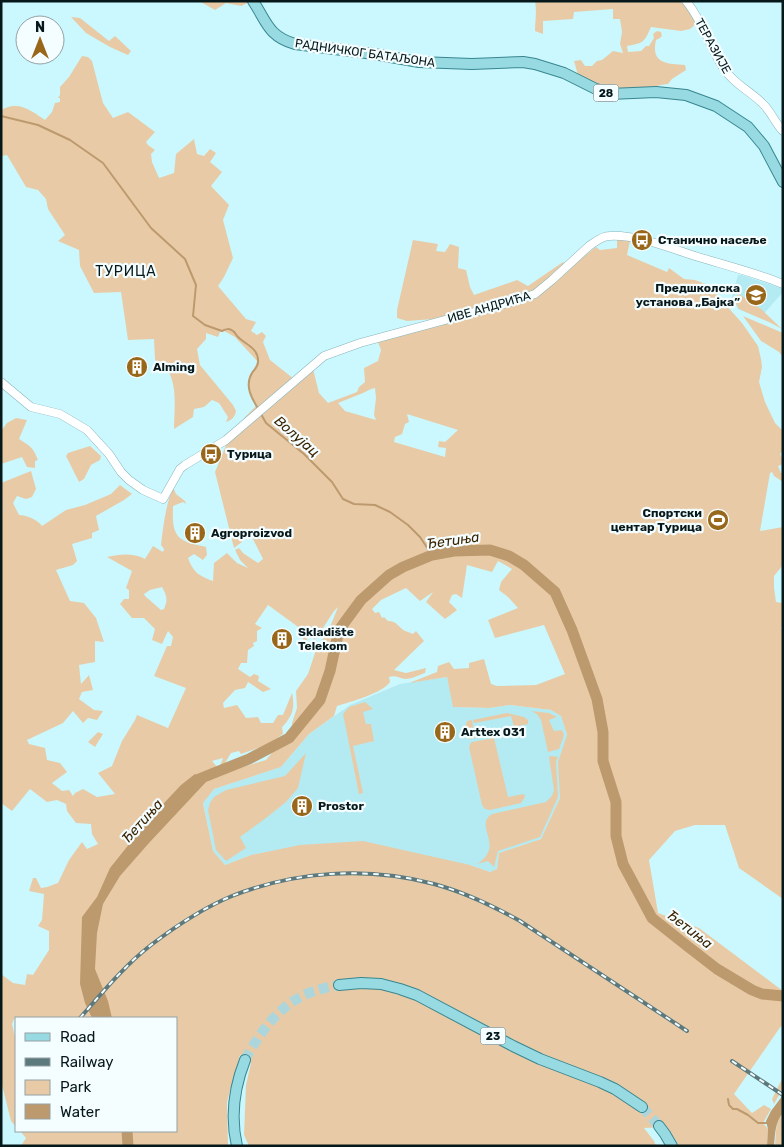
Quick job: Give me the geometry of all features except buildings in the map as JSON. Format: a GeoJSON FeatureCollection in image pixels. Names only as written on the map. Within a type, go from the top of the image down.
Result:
{"type":"FeatureCollection","features":[{"type":"Feature","properties":{"kind":"main road","name":"РАДНИЧКОГ БАТАЉОНА"},"geometry":{"type":"LineString","coordinates":[[253,1],[273,32],[285,41],[295,44],[419,62],[472,64],[523,62],[564,73],[610,94],[656,92],[694,97],[716,106],[748,127],[764,146],[783,182]]}},
{"type":"Feature","properties":{"kind":"main road","name":"23"},"geometry":{"type":"LineString","coordinates":[[340,985],[381,984],[417,995],[540,1059],[615,1089],[642,1106]]}},
{"type":"Feature","properties":{"kind":"main road"},"geometry":{"type":"LineString","coordinates":[[237,1146],[234,1127],[234,1100],[236,1084],[245,1060]]}},
{"type":"Feature","properties":{"kind":"main road"},"geometry":{"type":"LineString","coordinates":[[659,1126],[672,1146]]}},
{"type":"Feature","properties":{"kind":"street","name":"ТЕРАЗИЈЕ"},"geometry":{"type":"LineString","coordinates":[[686,1],[694,11],[730,78],[764,104],[783,131]]}},
{"type":"Feature","properties":{"kind":"street","name":"ИВЕ АНДРИЋА"},"geometry":{"type":"LineString","coordinates":[[1,382],[31,407],[60,414],[87,430],[129,480],[143,490],[163,499],[180,469],[226,440],[324,356],[360,343],[535,294],[589,246],[607,236],[626,236],[654,243],[738,268],[783,284]]}},
{"type":"Feature","properties":{"kind":"shaded area","name":"Предшколска установа „Бајка”"},"geometry":{"type":"Polygon","coordinates":[[[738,275],[783,289],[783,292],[760,318],[738,309],[732,297],[738,275]]]}},
{"type":"Feature","properties":{"kind":"shaded area"},"geometry":{"type":"Polygon","coordinates":[[[447,677],[454,707],[489,708],[510,705],[551,710],[561,716],[567,735],[560,798],[541,839],[499,853],[497,869],[490,872],[470,865],[251,855],[225,865],[213,851],[203,802],[214,789],[281,767],[309,734],[350,705],[400,684],[447,677]]]}},
{"type":"Feature","properties":{"kind":"green space"},"geometry":{"type":"Polygon","coordinates":[[[199,1],[250,2],[241,6],[226,3],[215,10],[199,1]]]}},
{"type":"Feature","properties":{"kind":"green space"},"geometry":{"type":"Polygon","coordinates":[[[535,1],[684,1],[696,24],[690,29],[681,31],[651,27],[647,36],[642,41],[627,46],[628,52],[641,51],[646,46],[649,46],[654,38],[653,34],[657,31],[661,32],[662,36],[656,40],[655,48],[658,58],[666,63],[685,65],[686,70],[668,84],[620,91],[601,87],[578,75],[574,61],[581,60],[585,66],[592,66],[613,51],[623,53],[620,44],[622,32],[620,19],[613,19],[613,9],[574,12],[573,19],[543,21],[543,34],[535,31],[535,1]]]}},
{"type":"Feature","properties":{"kind":"green space"},"geometry":{"type":"Polygon","coordinates":[[[71,17],[80,18],[109,41],[115,36],[131,51],[128,55],[110,47],[86,33],[71,17]]]}},
{"type":"Feature","properties":{"kind":"green space"},"geometry":{"type":"Polygon","coordinates":[[[82,56],[88,57],[92,61],[103,103],[113,118],[128,112],[155,132],[146,142],[155,150],[151,154],[152,162],[159,178],[174,173],[176,154],[194,139],[197,154],[204,156],[210,149],[216,153],[210,162],[222,172],[211,186],[229,205],[223,220],[233,258],[218,286],[246,319],[256,322],[251,331],[257,335],[262,332],[266,336],[263,342],[270,360],[294,379],[246,420],[244,418],[256,406],[248,384],[258,362],[235,337],[224,331],[220,332],[218,337],[206,333],[206,339],[197,349],[200,365],[233,405],[236,413],[233,418],[226,422],[228,417],[219,403],[212,400],[204,407],[194,409],[193,417],[174,429],[175,396],[173,383],[168,372],[155,360],[154,339],[128,340],[121,292],[94,293],[80,266],[79,250],[58,241],[65,235],[48,209],[46,199],[38,190],[26,187],[7,155],[1,156],[1,110],[18,106],[30,110],[45,120],[52,112],[55,103],[60,102],[60,98],[58,98],[60,87],[69,77],[82,56]]]}},
{"type":"Feature","properties":{"kind":"green space"},"geometry":{"type":"Polygon","coordinates":[[[617,239],[630,241],[627,255],[667,272],[669,268],[684,279],[695,280],[708,285],[742,323],[758,346],[762,367],[759,382],[765,402],[775,423],[783,431],[783,451],[780,454],[783,464],[778,466],[781,473],[783,473],[783,482],[774,476],[772,472],[770,473],[760,531],[783,527],[783,565],[774,576],[774,588],[776,602],[783,603],[783,626],[781,628],[783,631],[783,899],[739,868],[725,825],[695,825],[675,831],[649,860],[658,913],[699,928],[783,991],[783,1028],[781,1026],[734,1094],[752,1113],[764,1105],[771,1109],[763,1123],[768,1129],[767,1146],[679,1146],[667,1127],[644,1128],[656,1146],[249,1146],[244,1135],[246,1085],[251,1063],[240,1055],[227,1102],[228,1146],[21,1146],[26,1138],[21,1132],[178,1132],[178,1017],[15,1017],[12,1024],[15,1037],[15,1126],[11,1121],[1,1081],[1,974],[13,983],[25,985],[27,974],[33,975],[49,950],[49,931],[38,926],[42,920],[44,894],[29,891],[33,878],[36,878],[41,888],[58,883],[69,860],[82,842],[87,849],[98,844],[92,834],[91,824],[76,823],[67,811],[66,804],[57,800],[47,802],[30,789],[12,811],[1,803],[1,483],[31,471],[36,489],[32,497],[26,499],[17,496],[13,503],[19,515],[32,518],[42,526],[66,510],[85,505],[111,494],[120,485],[132,494],[96,516],[99,530],[92,533],[92,538],[72,544],[77,561],[73,565],[56,570],[70,601],[84,603],[96,618],[104,642],[95,641],[95,662],[79,665],[81,684],[89,675],[93,690],[82,692],[79,699],[94,710],[103,711],[97,720],[88,718],[83,723],[73,711],[63,723],[27,740],[29,744],[45,748],[47,760],[60,763],[67,772],[52,783],[62,791],[69,790],[73,796],[83,789],[97,797],[115,794],[98,773],[112,766],[122,741],[137,715],[168,728],[186,688],[154,676],[167,646],[171,646],[173,637],[168,631],[162,644],[152,640],[155,629],[144,618],[132,618],[120,604],[124,599],[129,599],[129,590],[126,588],[132,571],[107,557],[127,555],[145,559],[153,546],[163,552],[164,549],[161,545],[164,523],[173,487],[176,494],[186,504],[183,502],[173,506],[173,520],[176,533],[185,541],[206,547],[207,555],[203,560],[194,554],[188,558],[197,573],[213,581],[214,563],[227,553],[237,563],[248,568],[240,560],[235,550],[239,548],[258,563],[263,559],[251,535],[234,548],[215,472],[227,443],[313,369],[319,393],[328,403],[357,392],[359,387],[365,382],[364,368],[378,361],[381,350],[378,342],[418,331],[434,319],[407,321],[397,318],[397,310],[413,240],[438,244],[436,251],[445,252],[450,244],[459,247],[458,268],[466,270],[474,295],[517,280],[528,286],[563,262],[570,269],[596,247],[600,250],[617,248],[617,239]],[[375,388],[338,403],[345,411],[376,420],[374,415],[375,388]],[[407,414],[409,422],[405,424],[402,434],[395,437],[394,442],[445,457],[446,448],[438,447],[439,441],[445,442],[458,430],[407,414]],[[498,561],[492,572],[467,565],[462,598],[456,594],[452,595],[449,602],[457,610],[445,619],[426,602],[433,592],[420,601],[406,588],[381,600],[372,609],[375,613],[379,612],[382,618],[384,617],[388,621],[395,623],[405,631],[413,634],[416,631],[424,641],[394,670],[406,673],[426,668],[425,673],[408,679],[395,676],[389,677],[390,682],[381,690],[337,706],[334,716],[309,734],[281,767],[214,789],[203,803],[213,851],[225,865],[251,855],[300,845],[363,841],[470,865],[490,872],[497,869],[499,853],[541,839],[560,798],[558,762],[567,735],[561,716],[551,710],[510,705],[489,708],[453,707],[447,677],[409,683],[437,672],[438,666],[449,662],[454,669],[469,668],[469,663],[484,659],[491,684],[497,686],[536,685],[565,674],[544,625],[495,638],[488,620],[518,608],[499,590],[501,582],[512,569],[498,561]],[[162,587],[150,590],[144,594],[161,610],[164,609],[166,603],[162,587]],[[268,605],[255,624],[262,628],[257,631],[257,641],[253,643],[254,646],[248,650],[247,663],[241,663],[238,669],[250,677],[254,674],[259,676],[258,681],[271,689],[263,692],[248,682],[245,688],[235,690],[223,703],[224,708],[237,705],[246,718],[258,717],[261,723],[273,723],[278,715],[283,715],[292,693],[292,711],[289,719],[282,727],[283,734],[267,745],[241,754],[239,751],[231,753],[225,763],[220,766],[223,758],[212,761],[222,773],[266,760],[292,729],[297,708],[296,691],[308,674],[316,650],[330,627],[338,607],[317,637],[314,640],[309,634],[306,643],[299,632],[301,629],[268,605]]]}},
{"type":"Feature","properties":{"kind":"green space"},"geometry":{"type":"Polygon","coordinates":[[[739,294],[761,309],[782,329],[739,309],[733,298],[739,294]]]}},
{"type":"Feature","properties":{"kind":"green space"},"geometry":{"type":"Polygon","coordinates":[[[743,316],[783,333],[783,357],[779,352],[761,341],[743,316]]]}},
{"type":"Feature","properties":{"kind":"green space"},"geometry":{"type":"Polygon","coordinates":[[[16,418],[27,420],[19,439],[33,449],[38,460],[35,461],[35,468],[27,467],[22,457],[1,464],[1,431],[7,423],[16,418]]]}},
{"type":"Feature","properties":{"kind":"green space"},"geometry":{"type":"Polygon","coordinates":[[[90,446],[101,456],[100,460],[91,465],[84,479],[79,482],[66,456],[68,453],[90,446]]]}},
{"type":"Feature","properties":{"kind":"green space"},"geometry":{"type":"Polygon","coordinates":[[[365,702],[373,709],[363,712],[366,724],[371,724],[374,741],[353,746],[363,793],[359,794],[343,714],[349,707],[365,702]]]}},
{"type":"Feature","properties":{"kind":"green space"},"geometry":{"type":"Polygon","coordinates":[[[531,711],[549,713],[557,717],[549,720],[554,731],[562,730],[564,735],[559,749],[548,752],[541,720],[537,714],[531,711]]]}},
{"type":"Feature","properties":{"kind":"green space"},"geometry":{"type":"Polygon","coordinates":[[[507,713],[524,717],[528,720],[528,724],[514,727],[511,716],[474,723],[473,720],[507,713]]]}},
{"type":"Feature","properties":{"kind":"green space"},"geometry":{"type":"Polygon","coordinates":[[[472,720],[475,738],[469,739],[465,727],[467,721],[472,720]]]}},
{"type":"Feature","properties":{"kind":"green space"},"geometry":{"type":"Polygon","coordinates":[[[98,732],[103,734],[95,747],[88,742],[98,732]]]}},
{"type":"Feature","properties":{"kind":"green space"},"geometry":{"type":"Polygon","coordinates":[[[494,738],[508,797],[524,794],[525,797],[521,803],[490,810],[485,809],[482,805],[469,747],[472,742],[494,738]]]}},
{"type":"Feature","properties":{"kind":"green space"},"geometry":{"type":"Polygon","coordinates":[[[306,753],[298,788],[286,802],[240,837],[246,848],[226,861],[216,850],[208,810],[214,797],[226,790],[285,776],[306,753]]]}},
{"type":"Feature","properties":{"kind":"green space"},"geometry":{"type":"Polygon","coordinates":[[[549,757],[558,757],[556,761],[558,797],[540,837],[498,851],[494,867],[488,861],[477,864],[485,857],[489,850],[486,824],[487,819],[492,814],[546,802],[552,796],[554,790],[549,757]]]}},
{"type":"Feature","properties":{"kind":"green space"},"geometry":{"type":"Polygon","coordinates":[[[783,1077],[783,1088],[774,1104],[772,1099],[783,1077]]]}},
{"type":"Feature","properties":{"kind":"green space"},"geometry":{"type":"Polygon","coordinates":[[[783,1113],[783,1146],[775,1146],[777,1124],[783,1113]]]}},
{"type":"Feature","properties":{"kind":"water"},"geometry":{"type":"Polygon","coordinates":[[[195,774],[206,782],[120,876],[103,904],[97,933],[95,969],[108,1001],[112,1017],[92,1017],[85,1003],[80,984],[82,917],[97,897],[110,868],[150,818],[181,785],[195,774]]]}},
{"type":"Feature","properties":{"kind":"water"},"geometry":{"type":"Polygon","coordinates":[[[783,1095],[783,1113],[777,1124],[774,1146],[767,1146],[768,1129],[766,1121],[783,1095]]]}},
{"type":"Feature","properties":{"kind":"waterway","name":"Волујац"},"geometry":{"type":"LineString","coordinates":[[1,116],[38,125],[70,140],[103,163],[151,228],[185,259],[196,285],[193,316],[205,325],[222,331],[232,330],[256,352],[258,364],[250,378],[249,388],[259,410]]}},
{"type":"Feature","properties":{"kind":"waterway","name":"Волујац"},"geometry":{"type":"LineString","coordinates":[[261,414],[266,423],[304,454],[332,482],[343,499],[354,504],[375,505],[390,512],[408,525],[420,537],[432,555]]}},
{"type":"Feature","properties":{"kind":"waterway","name":"Ђетиња"},"geometry":{"type":"LineString","coordinates":[[191,787],[199,779],[249,759],[289,738],[320,700],[330,671],[339,630],[361,600],[389,575],[432,555],[454,551],[490,550],[509,556],[524,565],[555,592],[572,630],[597,699],[603,732],[603,761],[616,802],[616,836],[623,864],[652,918],[717,969],[752,990],[762,994],[783,996]]}},
{"type":"Feature","properties":{"kind":"waterway"},"geometry":{"type":"LineString","coordinates":[[728,1099],[729,1105],[733,1109],[748,1115],[758,1123],[767,1123]]}},
{"type":"Feature","properties":{"kind":"waterway","name":"Ђетиња"},"geometry":{"type":"LineString","coordinates":[[127,1132],[128,1146]]}},
{"type":"Feature","properties":{"kind":"tunnel"},"geometry":{"type":"LineString","coordinates":[[245,1060],[271,1020],[288,1005],[309,993],[339,985]]}},
{"type":"Feature","properties":{"kind":"tunnel"},"geometry":{"type":"LineString","coordinates":[[642,1107],[659,1126]]}},
{"type":"Feature","properties":{"kind":"railway"},"geometry":{"type":"LineString","coordinates":[[81,1017],[141,953],[180,924],[211,906],[232,896],[281,881],[306,876],[358,873],[409,878],[434,884],[489,905],[520,921],[687,1031]]}},
{"type":"Feature","properties":{"kind":"railway"},"geometry":{"type":"LineString","coordinates":[[732,1061],[783,1095]]}},
{"type":"Feature","properties":{"kind":"place","name":"Станично насеље"},"geometry":{"type":"Point","coordinates":[642,240]}},
{"type":"Feature","properties":{"kind":"place","name":"Предшколска установа „Бајка”"},"geometry":{"type":"Point","coordinates":[756,295]}},
{"type":"Feature","properties":{"kind":"place","name":"Alming"},"geometry":{"type":"Point","coordinates":[137,367]}},
{"type":"Feature","properties":{"kind":"place","name":"Турица"},"geometry":{"type":"Point","coordinates":[211,454]}},
{"type":"Feature","properties":{"kind":"place","name":"Спортски центар Турица"},"geometry":{"type":"Point","coordinates":[718,520]}},
{"type":"Feature","properties":{"kind":"place","name":"Agroproizvod"},"geometry":{"type":"Point","coordinates":[195,533]}},
{"type":"Feature","properties":{"kind":"place","name":"Skladište Telekom"},"geometry":{"type":"Point","coordinates":[282,639]}},
{"type":"Feature","properties":{"kind":"place","name":"Arttex 031"},"geometry":{"type":"Point","coordinates":[445,732]}},
{"type":"Feature","properties":{"kind":"place","name":"Prostor"},"geometry":{"type":"Point","coordinates":[302,806]}},
{"type":"Feature","properties":{"kind":"district","name":"ТУРИЦА"},"geometry":{"type":"Point","coordinates":[126,271]}}]}
